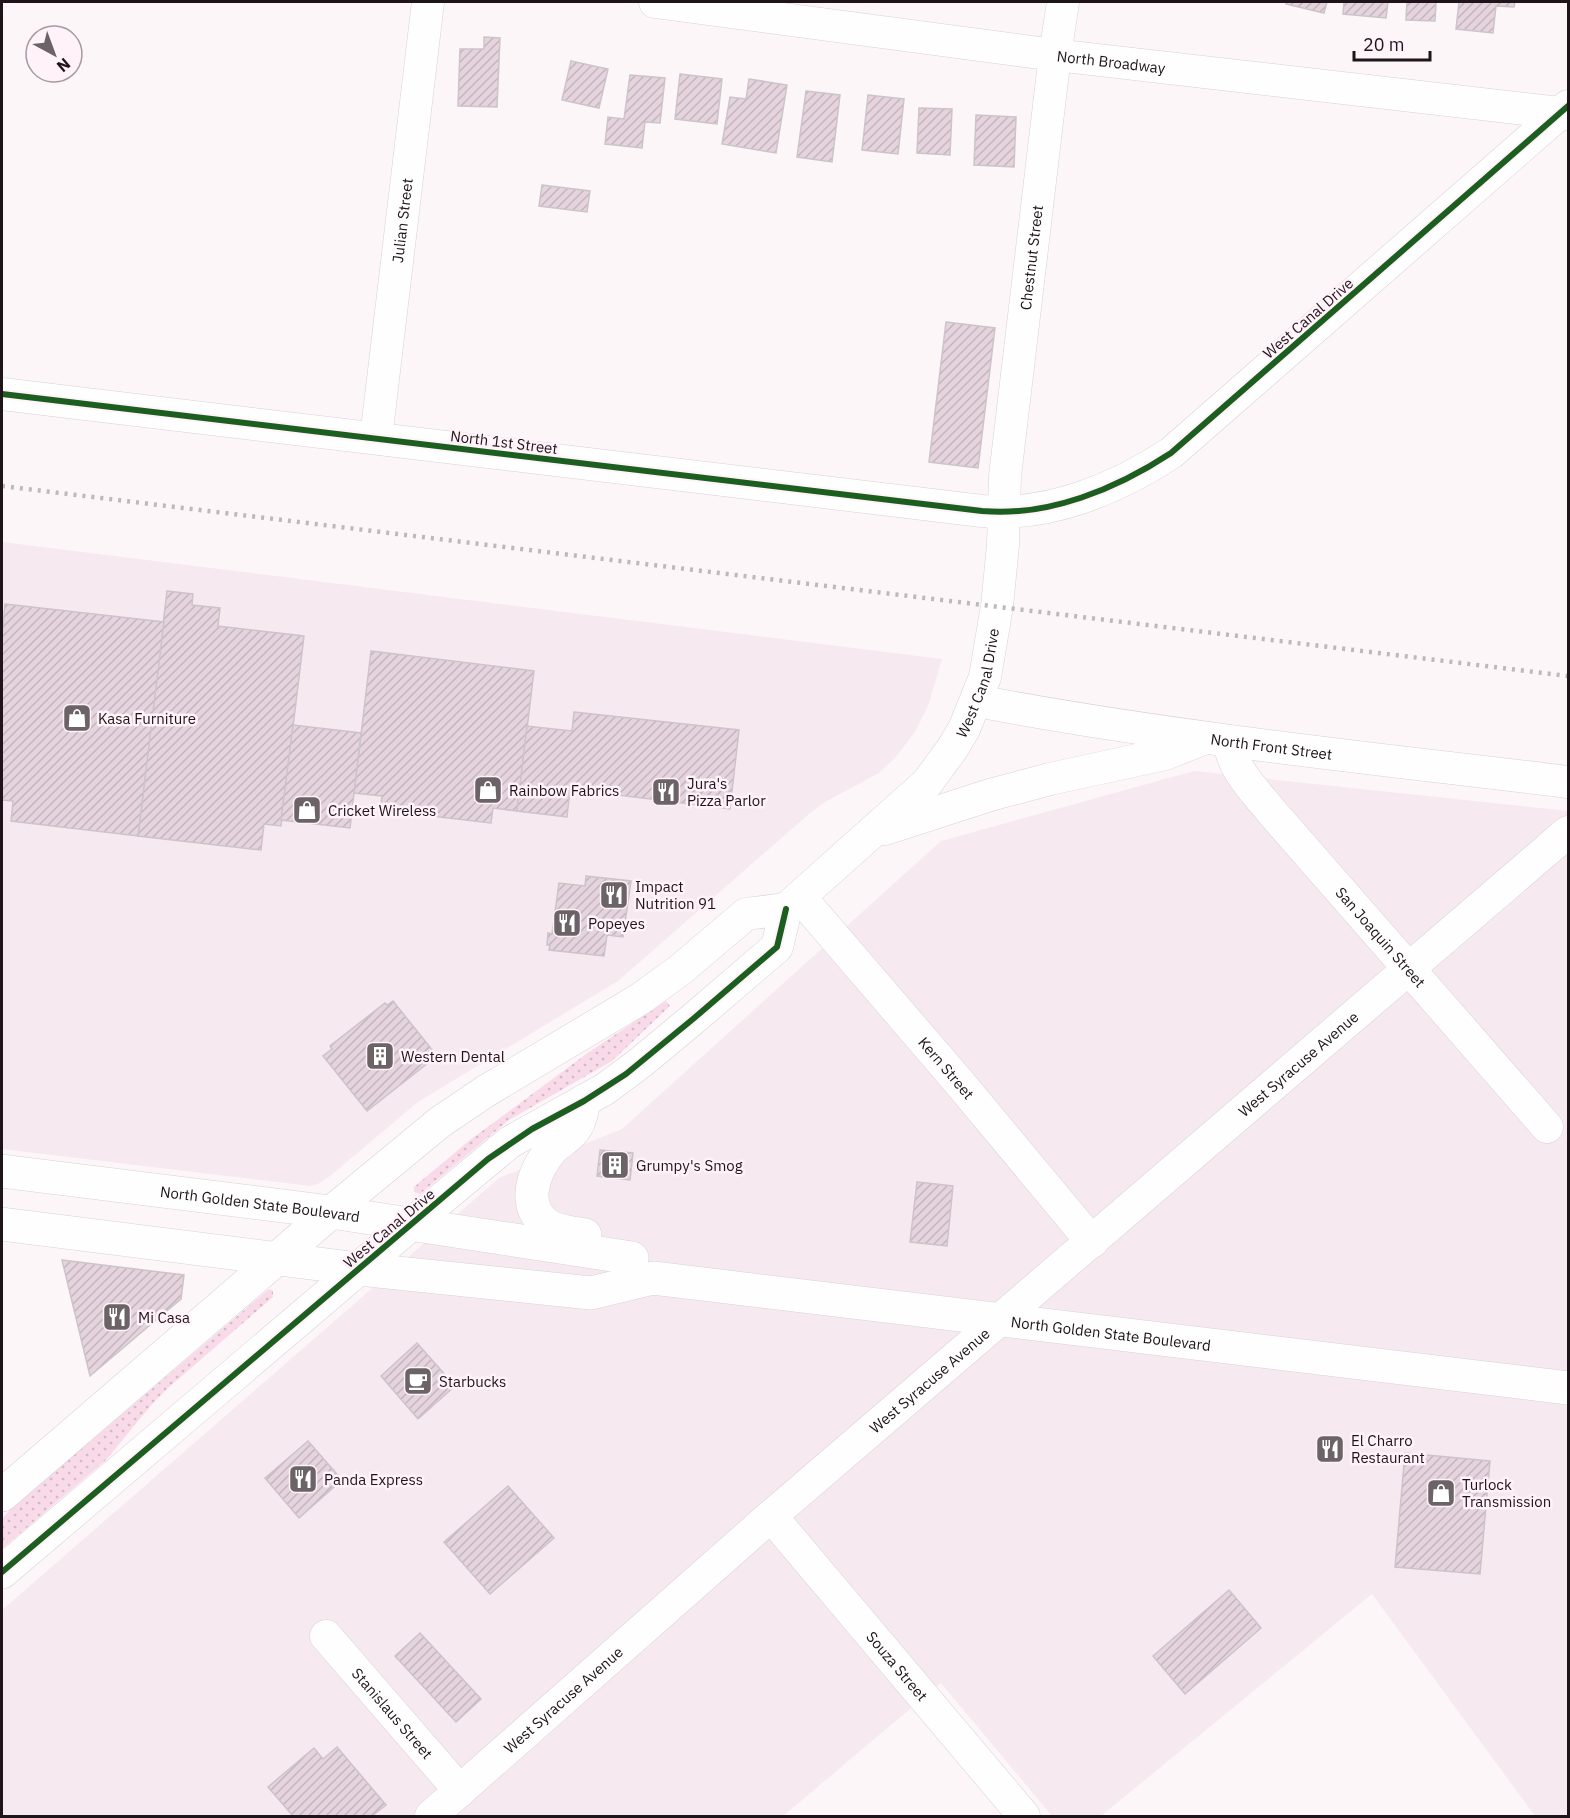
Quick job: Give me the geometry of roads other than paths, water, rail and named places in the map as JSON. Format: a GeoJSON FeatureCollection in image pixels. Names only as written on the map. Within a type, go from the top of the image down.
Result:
{"type":"FeatureCollection","features":[{"type":"Feature","properties":{"kind":"main road"},"geometry":{"type":"LineString","coordinates":[[584,1101],[576,1128],[553,1149],[538,1169],[533,1183],[533,1201],[537,1212],[549,1226],[561,1231],[610,1240],[642,1268]]}},
{"type":"Feature","properties":{"kind":"main road","name":"North Golden State Boulevard"},"geometry":{"type":"LineString","coordinates":[[2,1171],[331,1212],[642,1268],[1001,1320],[1569,1388]]}},
{"type":"Feature","properties":{"kind":"main road"},"geometry":{"type":"LineString","coordinates":[[2,1495],[331,1212]]}},
{"type":"Feature","properties":{"kind":"main road","name":"North Golden State Boulevard"},"geometry":{"type":"LineString","coordinates":[[2,1224],[359,1269],[591,1293],[642,1268]]}},
{"type":"Feature","properties":{"kind":"main road","name":"West Canal Drive"},"geometry":{"type":"LineString","coordinates":[[2,1572],[410,1225]]}},
{"type":"Feature","properties":{"kind":"street","name":"Julian Street"},"geometry":{"type":"LineString","coordinates":[[376,438],[428,2]]}},
{"type":"Feature","properties":{"kind":"street","name":"North Broadway"},"geometry":{"type":"LineString","coordinates":[[655,2],[1055,55],[1566,111]]}},
{"type":"Feature","properties":{"kind":"street","name":"Chestnut Street"},"geometry":{"type":"LineString","coordinates":[[1004,513],[1005,476],[1063,2]]}},
{"type":"Feature","properties":{"kind":"street","name":"West Canal Drive"},"geometry":{"type":"LineString","coordinates":[[410,1225],[510,1142],[584,1101],[640,1064],[777,947],[793,903],[908,801],[934,774],[964,729],[977,701],[989,661],[1004,545],[1004,513],[1042,508],[1083,497],[1119,483],[1171,453],[1566,111]]}},
{"type":"Feature","properties":{"kind":"street","name":"North 1st Street"},"geometry":{"type":"LineString","coordinates":[[2,394],[1004,513]]}},
{"type":"Feature","properties":{"kind":"street","name":"North Front Street"},"geometry":{"type":"LineString","coordinates":[[977,701],[1078,720],[1217,740],[1569,782]]}},
{"type":"Feature","properties":{"kind":"street"},"geometry":{"type":"LineString","coordinates":[[873,833],[990,795],[1217,740]]}},
{"type":"Feature","properties":{"kind":"street","name":"San Joaquin Street"},"geometry":{"type":"LineString","coordinates":[[1217,740],[1230,753],[1244,778],[1547,1127]]}},
{"type":"Feature","properties":{"kind":"street","name":"West Syracuse Avenue"},"geometry":{"type":"LineString","coordinates":[[449,1807],[771,1516],[1569,832]]}},
{"type":"Feature","properties":{"kind":"street"},"geometry":{"type":"LineString","coordinates":[[331,1212],[440,1122],[486,1091],[640,999],[680,970],[746,914],[793,903]]}},
{"type":"Feature","properties":{"kind":"street","name":"Kern Street"},"geometry":{"type":"LineString","coordinates":[[793,903],[958,1081],[1092,1242]]}},
{"type":"Feature","properties":{"kind":"street","name":"Souza Street"},"geometry":{"type":"LineString","coordinates":[[771,1516],[1024,1816]]}},
{"type":"Feature","properties":{"kind":"street","name":"Stanislaus Street"},"geometry":{"type":"LineString","coordinates":[[326,1636],[449,1807]]}},
{"type":"Feature","properties":{"kind":"railway"},"geometry":{"type":"LineString","coordinates":[[2,486],[1568,676]]}},
{"type":"Feature","properties":{"kind":"place","name":"Kasa Furniture"},"geometry":{"type":"Point","coordinates":[77,718]}},
{"type":"Feature","properties":{"kind":"place","name":"Rainbow Fabrics"},"geometry":{"type":"Point","coordinates":[488,790]}},
{"type":"Feature","properties":{"kind":"place","name":"Jura's Pizza Parlor"},"geometry":{"type":"Point","coordinates":[666,792]}},
{"type":"Feature","properties":{"kind":"place","name":"Cricket Wireless"},"geometry":{"type":"Point","coordinates":[307,810]}},
{"type":"Feature","properties":{"kind":"place","name":"Impact Nutrition 91"},"geometry":{"type":"Point","coordinates":[614,895]}},
{"type":"Feature","properties":{"kind":"place","name":"Popeyes"},"geometry":{"type":"Point","coordinates":[567,923]}},
{"type":"Feature","properties":{"kind":"place","name":"Western Dental"},"geometry":{"type":"Point","coordinates":[380,1056]}},
{"type":"Feature","properties":{"kind":"place","name":"Grumpy's Smog"},"geometry":{"type":"Point","coordinates":[615,1165]}},
{"type":"Feature","properties":{"kind":"place","name":"Mi Casa"},"geometry":{"type":"Point","coordinates":[117,1317]}},
{"type":"Feature","properties":{"kind":"place","name":"Starbucks"},"geometry":{"type":"Point","coordinates":[418,1381]}},
{"type":"Feature","properties":{"kind":"place","name":"El Charro Restaurant"},"geometry":{"type":"Point","coordinates":[1330,1449]}},
{"type":"Feature","properties":{"kind":"place","name":"Panda Express"},"geometry":{"type":"Point","coordinates":[303,1479]}},
{"type":"Feature","properties":{"kind":"place","name":"Turlock Transmission"},"geometry":{"type":"Point","coordinates":[1441,1493]}}]}
